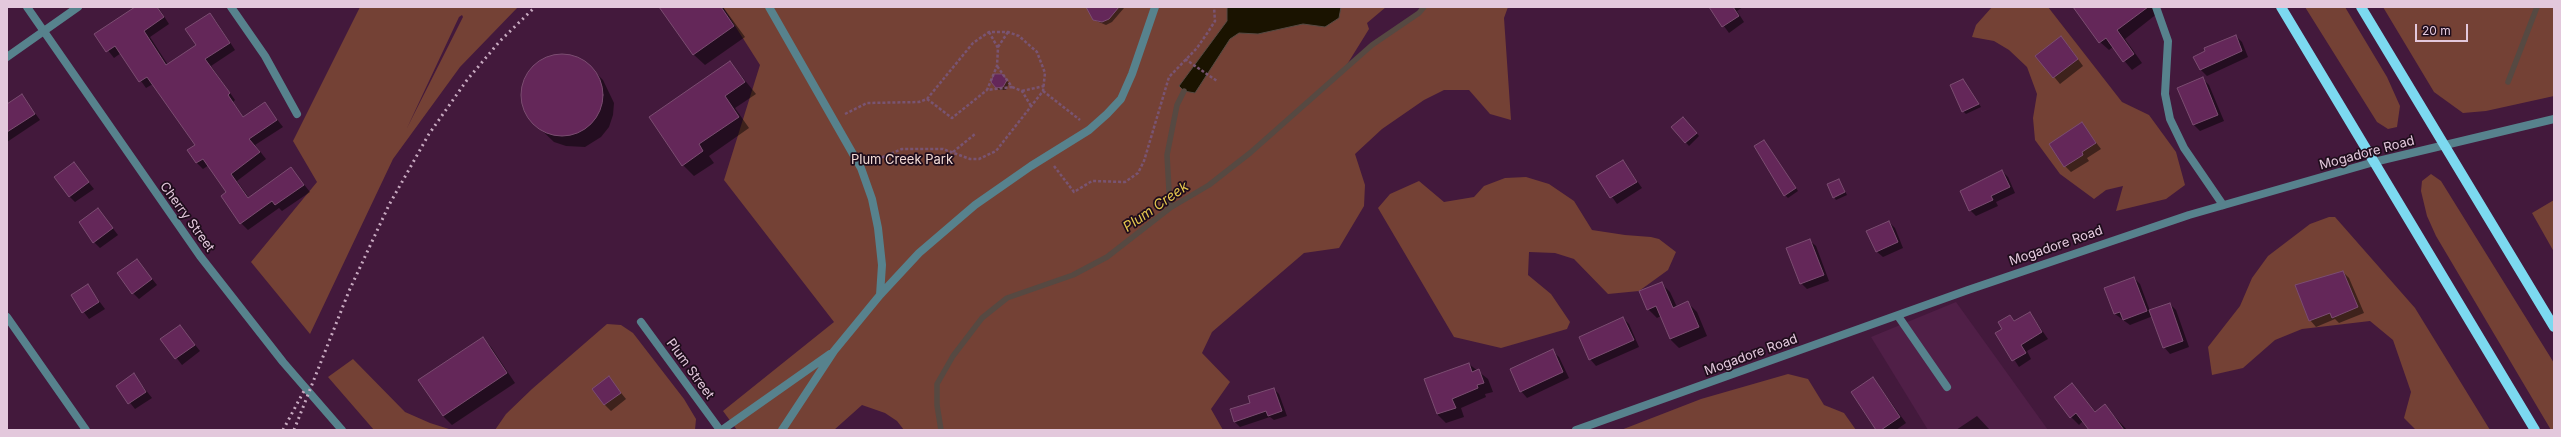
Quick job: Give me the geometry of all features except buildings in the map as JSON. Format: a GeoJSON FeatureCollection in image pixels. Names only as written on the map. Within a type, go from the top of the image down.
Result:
{"type":"FeatureCollection","features":[{"type":"Feature","properties":{"kind":"main road"},"geometry":{"type":"LineString","coordinates":[[2281,7],[2534,430]]}},
{"type":"Feature","properties":{"kind":"main road"},"geometry":{"type":"LineString","coordinates":[[2361,7],[2554,327]]}},
{"type":"Feature","properties":{"kind":"street","name":"Cherry Street"},"geometry":{"type":"LineString","coordinates":[[27,7],[200,256],[283,362],[342,430]]}},
{"type":"Feature","properties":{"kind":"street"},"geometry":{"type":"LineString","coordinates":[[7,57],[45,32],[78,7]]}},
{"type":"Feature","properties":{"kind":"street"},"geometry":{"type":"LineString","coordinates":[[231,7],[265,56],[297,114]]}},
{"type":"Feature","properties":{"kind":"street"},"geometry":{"type":"LineString","coordinates":[[769,7],[861,168],[872,199],[878,228],[882,265],[880,294]]}},
{"type":"Feature","properties":{"kind":"street"},"geometry":{"type":"LineString","coordinates":[[782,430],[834,351],[880,294],[919,254],[975,205],[1089,130],[1121,99],[1132,74],[1155,7]]}},
{"type":"Feature","properties":{"kind":"street"},"geometry":{"type":"LineString","coordinates":[[2156,7],[2168,41],[2165,94],[2170,119],[2184,148],[2223,205]]}},
{"type":"Feature","properties":{"kind":"street","name":"Mogadore Road"},"geometry":{"type":"LineString","coordinates":[[1576,430],[2080,250],[2223,205],[2374,162],[2554,119]]}},
{"type":"Feature","properties":{"kind":"street"},"geometry":{"type":"LineString","coordinates":[[1898,316],[1947,387]]}},
{"type":"Feature","properties":{"kind":"street"},"geometry":{"type":"LineString","coordinates":[[7,317],[86,430]]}},
{"type":"Feature","properties":{"kind":"street","name":"Plum Street"},"geometry":{"type":"LineString","coordinates":[[641,322],[721,430]]}},
{"type":"Feature","properties":{"kind":"street"},"geometry":{"type":"LineString","coordinates":[[721,430],[834,351]]}},
{"type":"Feature","properties":{"kind":"path"},"geometry":{"type":"LineString","coordinates":[[1046,157],[1074,192],[1092,181],[1125,182],[1131,179],[1144,161],[1169,77],[1197,48],[1215,21],[1214,7]]}},
{"type":"Feature","properties":{"kind":"path"},"geometry":{"type":"LineString","coordinates":[[834,119],[867,103],[919,102],[927,99],[973,43],[989,32],[1008,32],[1019,36],[1037,52],[1042,62],[1043,91],[996,152],[979,159],[970,159],[943,149],[902,149],[861,168]]}},
{"type":"Feature","properties":{"kind":"path"},"geometry":{"type":"LineString","coordinates":[[989,32],[998,48]]}},
{"type":"Feature","properties":{"kind":"path"},"geometry":{"type":"LineString","coordinates":[[927,99],[952,118],[987,90],[997,66],[998,48],[1008,32]]}},
{"type":"Feature","properties":{"kind":"path"},"geometry":{"type":"LineString","coordinates":[[1185,59],[1217,81]]}},
{"type":"Feature","properties":{"kind":"path"},"geometry":{"type":"LineString","coordinates":[[997,66],[1012,87]]}},
{"type":"Feature","properties":{"kind":"path"},"geometry":{"type":"LineString","coordinates":[[987,90],[1012,87],[1022,91],[1044,86]]}},
{"type":"Feature","properties":{"kind":"path"},"geometry":{"type":"LineString","coordinates":[[1022,91],[1031,106]]}},
{"type":"Feature","properties":{"kind":"path"},"geometry":{"type":"LineString","coordinates":[[1043,91],[1076,115],[1089,130]]}},
{"type":"Feature","properties":{"kind":"path"},"geometry":{"type":"LineString","coordinates":[[953,152],[975,134]]}},
{"type":"Feature","properties":{"kind":"shaded area"},"geometry":{"type":"Polygon","coordinates":[[[1227,7],[1341,7],[1339,18],[1325,27],[1303,24],[1258,34],[1239,33],[1230,39],[1195,93],[1184,91],[1179,86],[1227,21],[1227,7]]]}},
{"type":"Feature","properties":{"kind":"shaded area"},"geometry":{"type":"Polygon","coordinates":[[[1956,302],[2048,430],[1928,430],[1871,337],[1956,302]]]}},
{"type":"Feature","properties":{"kind":"green space"},"geometry":{"type":"Polygon","coordinates":[[[360,7],[518,7],[460,67],[393,159],[310,334],[251,262],[317,182],[293,141],[360,7]],[[462,15],[459,17],[407,128],[463,17],[462,15]]]}},
{"type":"Feature","properties":{"kind":"green space","name":"Plum Creek Park"},"geometry":{"type":"Polygon","coordinates":[[[723,7],[1386,7],[1367,23],[1369,29],[1343,71],[1372,45],[1419,13],[1424,7],[1508,7],[1504,18],[1511,120],[1490,114],[1469,90],[1444,90],[1424,100],[1382,129],[1355,154],[1365,185],[1364,206],[1339,248],[1304,253],[1212,332],[1202,353],[1230,382],[1211,409],[1223,430],[904,430],[897,421],[885,413],[862,405],[834,430],[737,430],[723,411],[834,322],[724,180],[760,65],[723,7]]]}},
{"type":"Feature","properties":{"kind":"green space"},"geometry":{"type":"Polygon","coordinates":[[[1992,7],[2048,7],[2122,102],[2149,115],[2176,152],[2185,185],[2166,199],[2116,211],[2123,186],[2106,190],[2094,199],[2060,174],[2035,140],[2033,118],[2037,94],[2027,67],[2009,50],[1994,41],[1972,37],[1976,25],[1992,7]]]}},
{"type":"Feature","properties":{"kind":"green space"},"geometry":{"type":"Polygon","coordinates":[[[2305,7],[2345,7],[2387,77],[2400,106],[2397,127],[2388,129],[2377,122],[2305,7]]]}},
{"type":"Feature","properties":{"kind":"green space"},"geometry":{"type":"Polygon","coordinates":[[[2383,7],[2554,7],[2554,96],[2486,111],[2463,113],[2434,92],[2383,7]]]}},
{"type":"Feature","properties":{"kind":"green space"},"geometry":{"type":"Polygon","coordinates":[[[2431,174],[2441,181],[2554,363],[2554,430],[2551,430],[2436,236],[2427,216],[2421,191],[2422,181],[2431,174]]]}},
{"type":"Feature","properties":{"kind":"green space"},"geometry":{"type":"Polygon","coordinates":[[[1526,177],[1549,184],[1574,201],[1592,230],[1659,239],[1676,252],[1668,270],[1639,291],[1608,294],[1574,259],[1555,253],[1529,252],[1528,275],[1551,294],[1570,322],[1567,329],[1501,348],[1454,337],[1378,208],[1390,194],[1419,181],[1444,202],[1474,197],[1484,186],[1505,178],[1526,177]]]}},
{"type":"Feature","properties":{"kind":"green space"},"geometry":{"type":"Polygon","coordinates":[[[2554,200],[2554,252],[2532,213],[2554,200]]]}},
{"type":"Feature","properties":{"kind":"green space"},"geometry":{"type":"Polygon","coordinates":[[[2329,217],[2335,217],[2415,308],[2490,430],[2416,430],[2404,418],[2411,392],[2393,340],[2370,321],[2302,329],[2275,340],[2243,368],[2212,375],[2208,347],[2240,306],[2252,278],[2268,256],[2310,224],[2329,217]]]}},
{"type":"Feature","properties":{"kind":"green space"},"geometry":{"type":"Polygon","coordinates":[[[607,324],[621,325],[633,333],[684,399],[696,419],[695,430],[495,430],[506,414],[532,389],[607,324]]]}},
{"type":"Feature","properties":{"kind":"green space"},"geometry":{"type":"Polygon","coordinates":[[[353,359],[405,412],[430,423],[452,430],[374,430],[328,377],[353,359]]]}},
{"type":"Feature","properties":{"kind":"green space"},"geometry":{"type":"Polygon","coordinates":[[[1788,374],[1808,379],[1824,405],[1844,413],[1856,430],[1621,430],[1701,399],[1788,374]]]}},
{"type":"Feature","properties":{"kind":"waterway","name":"Plum Creek"},"geometry":{"type":"LineString","coordinates":[[941,430],[937,405],[937,384],[953,356],[982,318],[1007,298],[1073,275],[1107,257],[1170,208],[1209,185],[1250,153],[1372,45],[1419,13],[1424,7]]}},
{"type":"Feature","properties":{"kind":"waterway"},"geometry":{"type":"LineString","coordinates":[[2508,82],[2537,7]]}},
{"type":"Feature","properties":{"kind":"waterway"},"geometry":{"type":"LineString","coordinates":[[1170,208],[1167,155],[1177,105],[1184,91]]}},
{"type":"Feature","properties":{"kind":"railway"},"geometry":{"type":"LineString","coordinates":[[294,430],[349,291],[389,205],[429,134],[467,80],[500,41],[535,7]]}},
{"type":"Feature","properties":{"kind":"railway"},"geometry":{"type":"LineString","coordinates":[[283,430],[305,389]]}}]}
